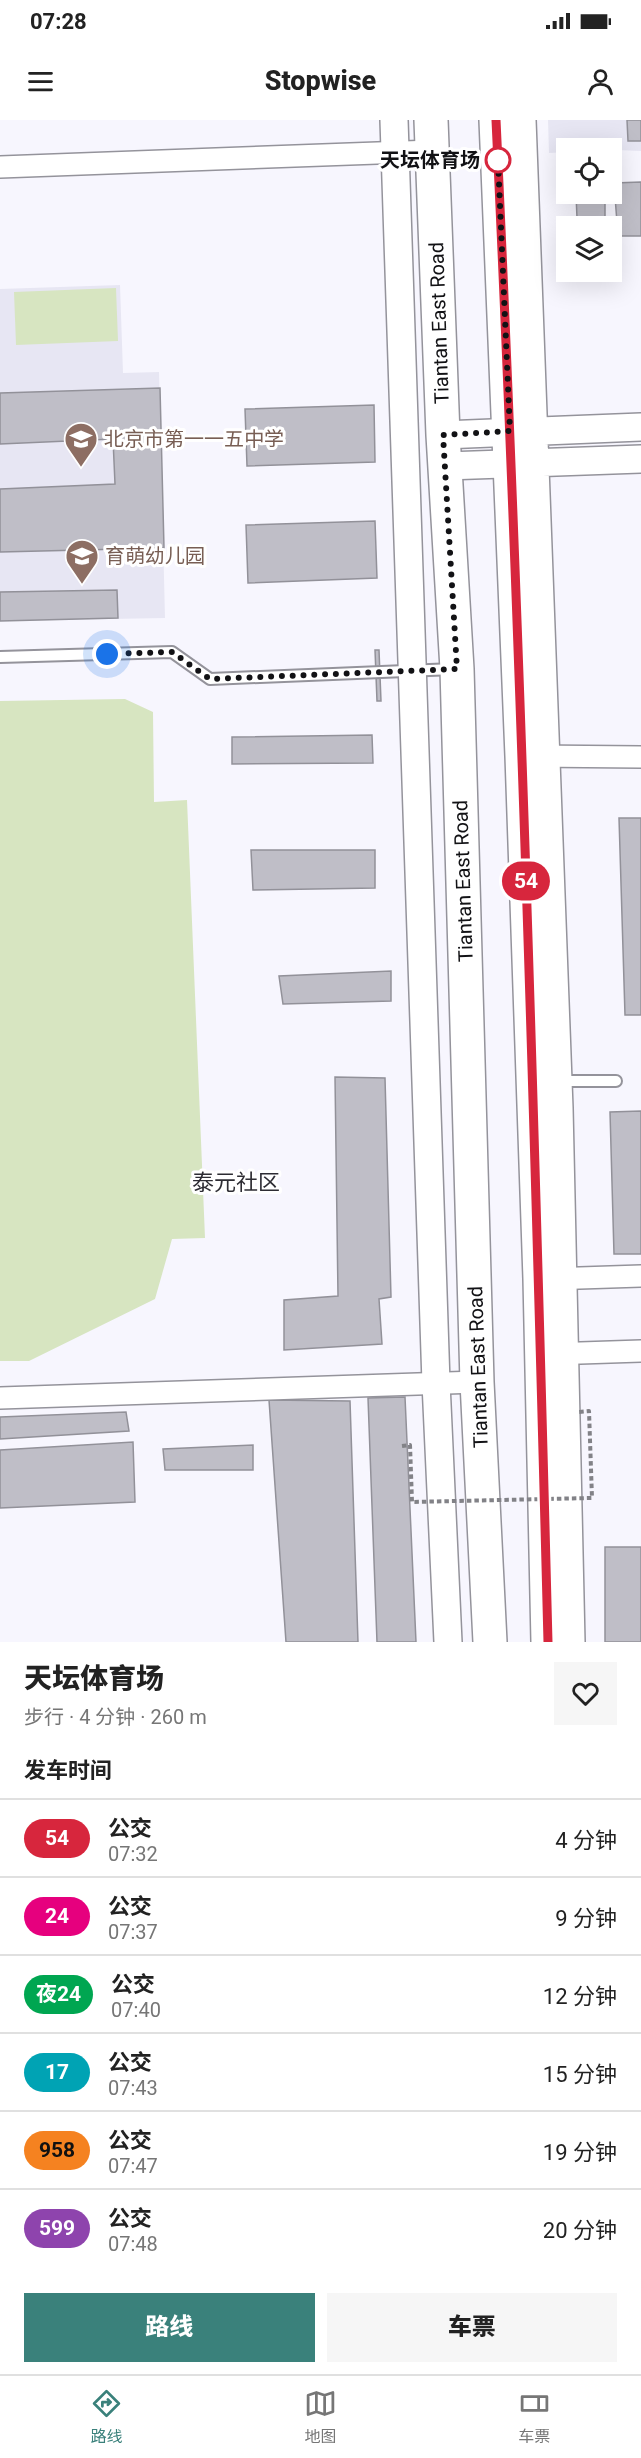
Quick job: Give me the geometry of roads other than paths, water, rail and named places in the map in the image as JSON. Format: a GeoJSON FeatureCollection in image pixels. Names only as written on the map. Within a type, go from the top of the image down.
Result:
{"type":"FeatureCollection","features":[{"type":"Feature","properties":{"kind":"main road"},"geometry":{"type":"LineString","coordinates":[[496,120],[522,431],[534,756],[553,1354],[548,1642]]}},
{"type":"Feature","properties":{"kind":"main road","name":"Tiantan East Road"},"geometry":{"type":"LineString","coordinates":[[431,135],[444,450],[457,669],[477,1382],[490,1642]]}},
{"type":"Feature","properties":{"kind":"street"},"geometry":{"type":"LineString","coordinates":[[394,120],[436,1383],[448,1642]]}},
{"type":"Feature","properties":{"kind":"street"},"geometry":{"type":"LineString","coordinates":[[522,120],[522,431]]}},
{"type":"Feature","properties":{"kind":"street"},"geometry":{"type":"LineString","coordinates":[[0,167],[395,152],[431,135]]}},
{"type":"Feature","properties":{"kind":"street"},"geometry":{"type":"LineString","coordinates":[[444,450],[522,431],[641,427]]}},
{"type":"Feature","properties":{"kind":"street"},"geometry":{"type":"LineString","coordinates":[[444,450],[523,464],[641,459]]}},
{"type":"Feature","properties":{"kind":"street"},"geometry":{"type":"LineString","coordinates":[[641,758],[534,756],[558,1081],[551,1279],[641,1276]]}},
{"type":"Feature","properties":{"kind":"street"},"geometry":{"type":"LineString","coordinates":[[571,1642],[553,1354],[641,1351]]}},
{"type":"Feature","properties":{"kind":"street"},"geometry":{"type":"LineString","coordinates":[[0,1398],[477,1382]]}},
{"type":"Feature","properties":{"kind":"lane"},"geometry":{"type":"LineString","coordinates":[[0,657],[172,652],[210,679],[457,669]]}},
{"type":"Feature","properties":{"kind":"lane"},"geometry":{"type":"LineString","coordinates":[[558,1081],[616,1081]]}},
{"type":"Feature","properties":{"kind":"place","name":"天坛体育场"},"geometry":{"type":"Point","coordinates":[498,160]}},
{"type":"Feature","properties":{"kind":"place","name":"北京市第一一五中学"},"geometry":{"type":"Point","coordinates":[81,468]}},
{"type":"Feature","properties":{"kind":"place","name":"育萌幼儿园"},"geometry":{"type":"Point","coordinates":[82,585]}},
{"type":"Feature","properties":{"kind":"district","name":"泰元社区"},"geometry":{"type":"Point","coordinates":[236,1182]}}]}
